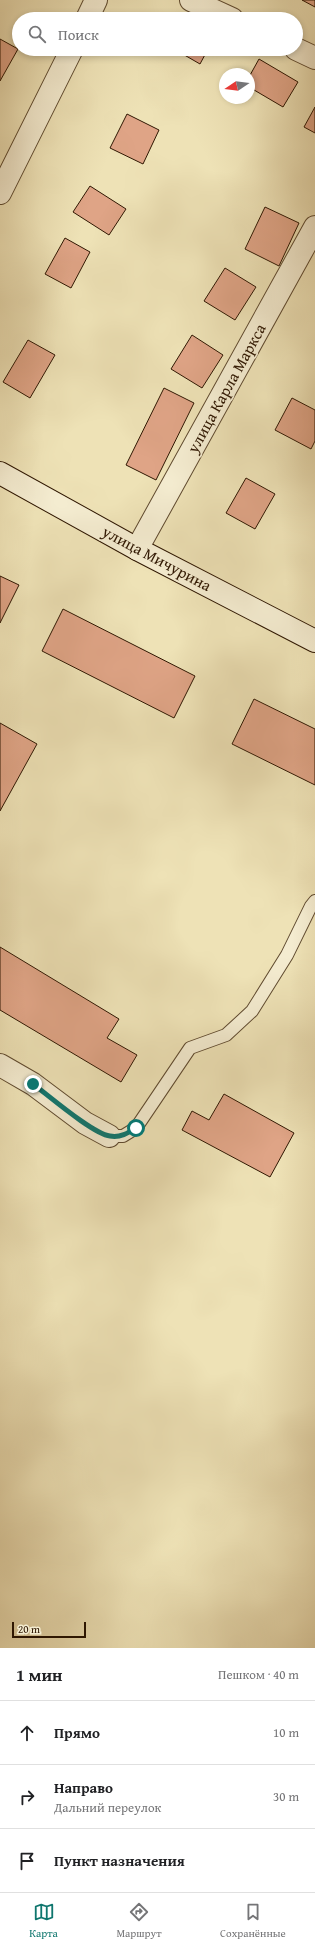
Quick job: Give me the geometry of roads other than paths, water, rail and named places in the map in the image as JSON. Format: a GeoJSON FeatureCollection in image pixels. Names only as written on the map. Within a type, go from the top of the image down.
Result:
{"type":"FeatureCollection","features":[{"type":"Feature","properties":{"kind":"street"},"geometry":{"type":"LineString","coordinates":[[90,12],[96,0]]}},
{"type":"Feature","properties":{"kind":"street"},"geometry":{"type":"LineString","coordinates":[[191,0],[217,12]]}},
{"type":"Feature","properties":{"kind":"street"},"geometry":{"type":"LineString","coordinates":[[303,52],[315,58]]}},
{"type":"Feature","properties":{"kind":"street"},"geometry":{"type":"LineString","coordinates":[[0,193],[68,56]]}},
{"type":"Feature","properties":{"kind":"street","name":"улица Карла Маркса"},"geometry":{"type":"LineString","coordinates":[[137,549],[315,227]]}},
{"type":"Feature","properties":{"kind":"street","name":"улица Мичурина"},"geometry":{"type":"LineString","coordinates":[[0,473],[137,549],[315,641]]}},
{"type":"Feature","properties":{"kind":"street"},"geometry":{"type":"LineString","coordinates":[[0,1065],[33,1084],[85,1123],[109,1136]]}},
{"type":"Feature","properties":{"kind":"lane"},"geometry":{"type":"LineString","coordinates":[[109,1136],[123,1136],[136,1128],[190,1048],[226,1035],[252,1011],[287,955],[311,906],[315,901]]}}]}
